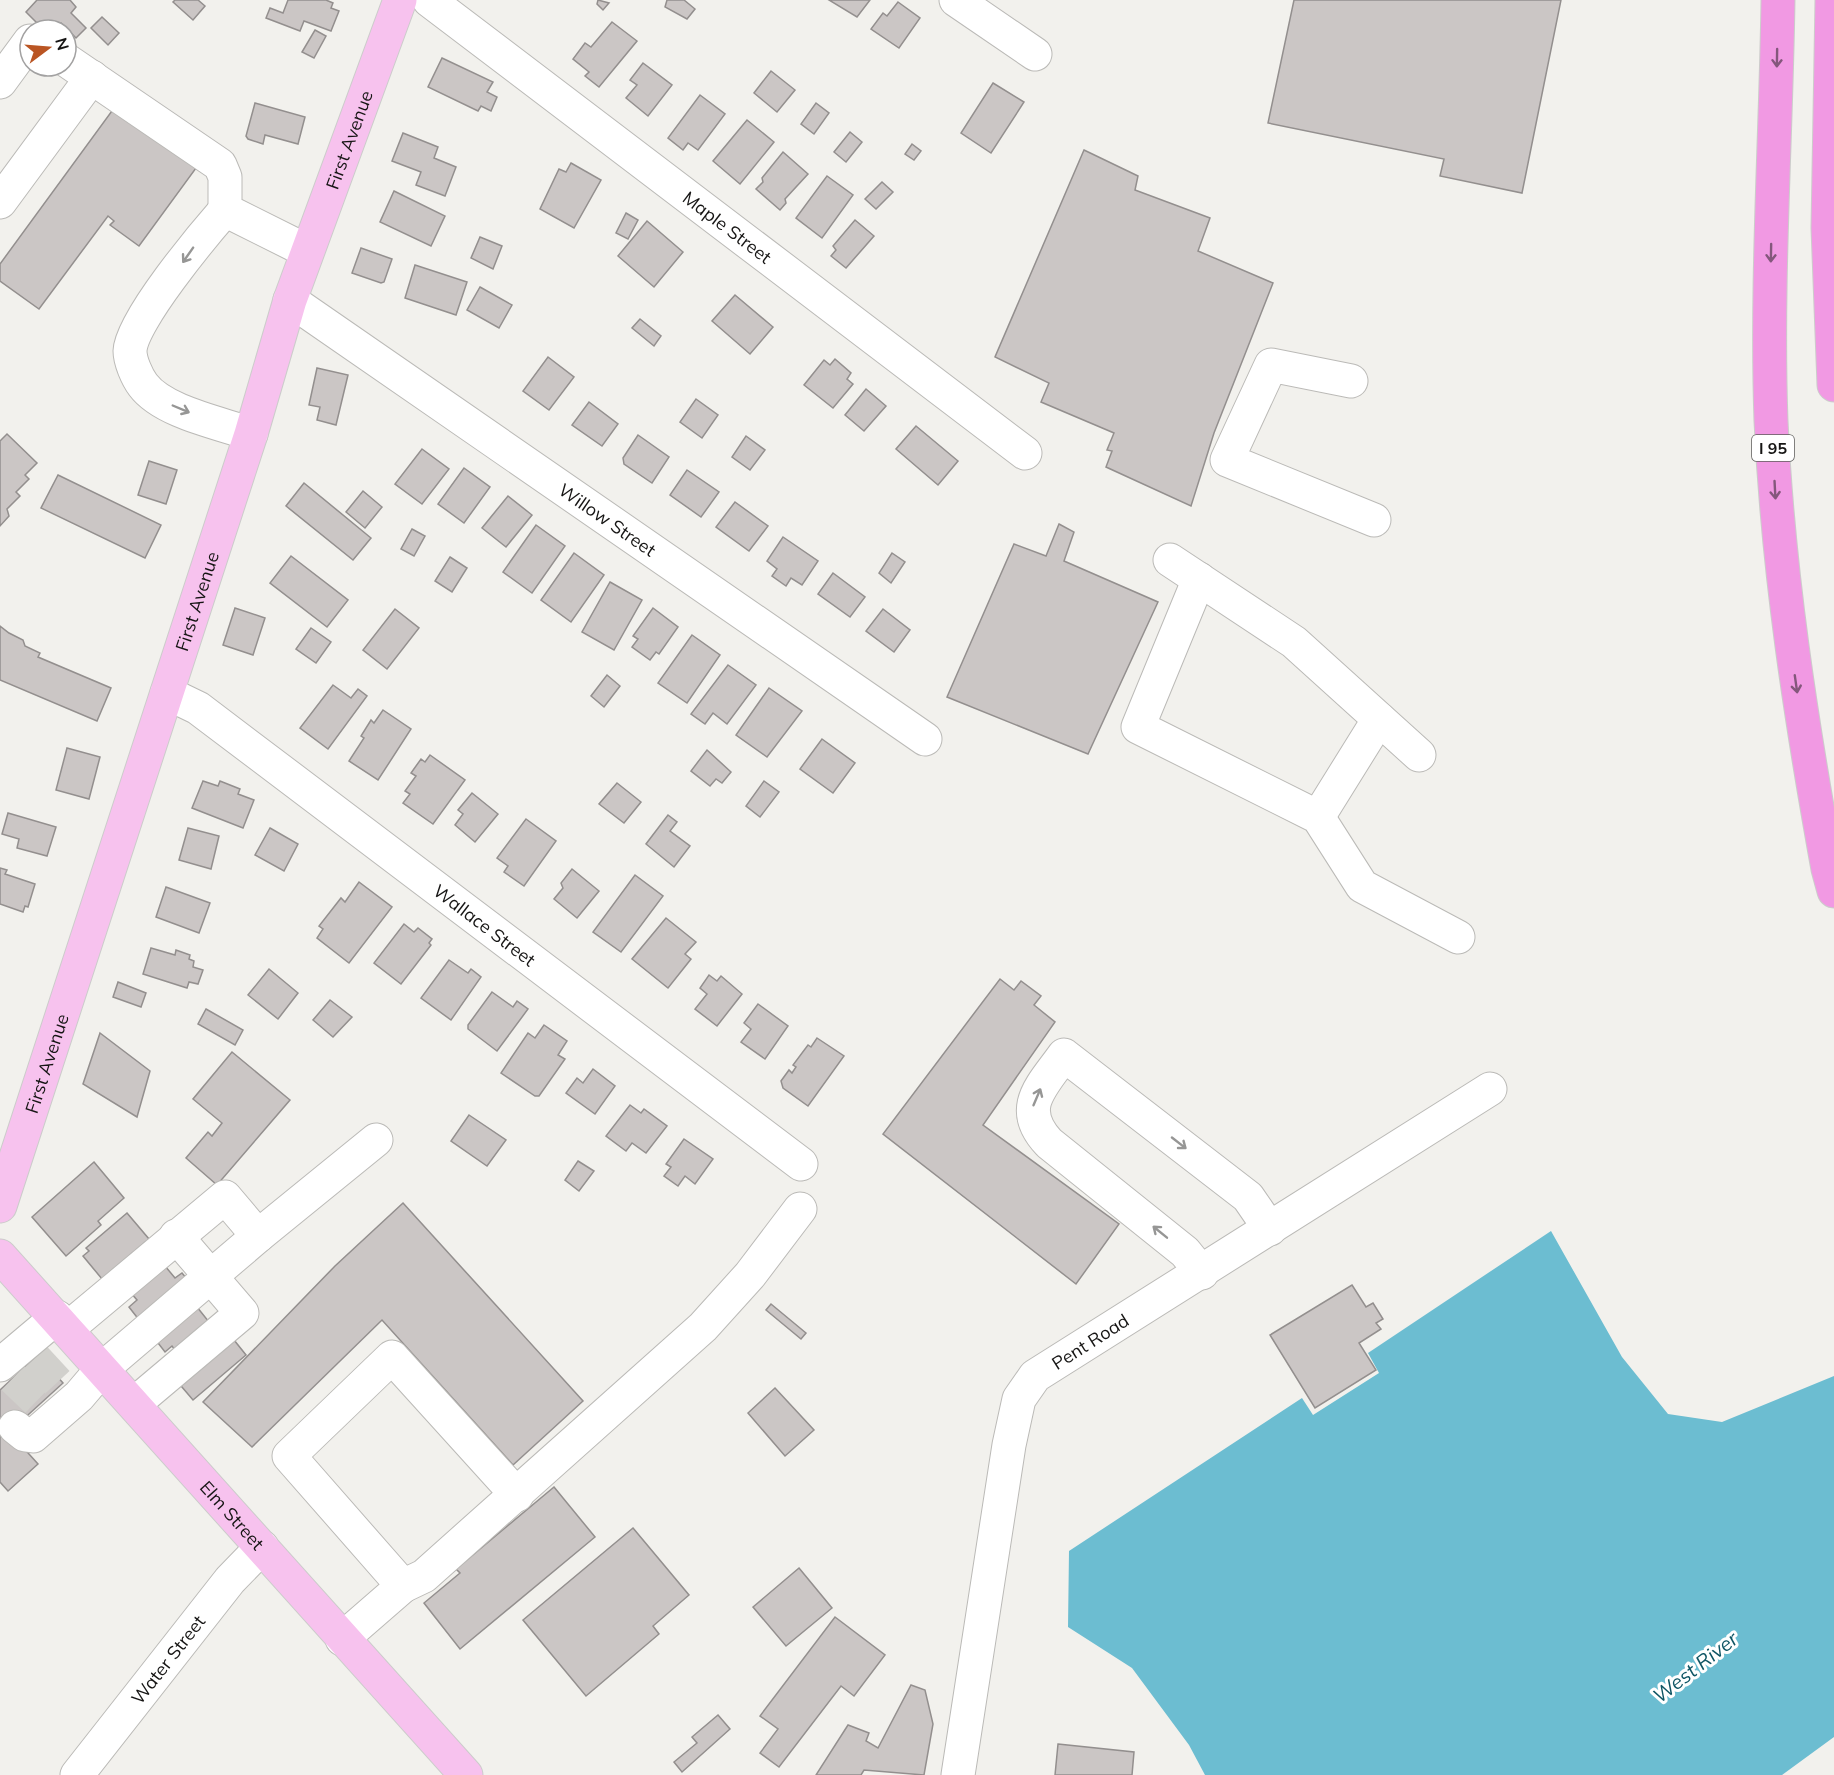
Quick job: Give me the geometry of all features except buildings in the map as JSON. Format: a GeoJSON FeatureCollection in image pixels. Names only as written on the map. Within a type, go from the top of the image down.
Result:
{"type":"FeatureCollection","features":[{"type":"Feature","properties":{"kind":"highway","name":"I 95"},"geometry":{"type":"LineString","coordinates":[[1778,0],[1769,323],[1777,514],[1799,705],[1834,891]]}},
{"type":"Feature","properties":{"kind":"highway"},"geometry":{"type":"LineString","coordinates":[[1832,0],[1828,228],[1834,385]]}},
{"type":"Feature","properties":{"kind":"main road","name":"First Avenue"},"geometry":{"type":"LineString","coordinates":[[0,1206],[251,434],[290,300],[400,0]]}},
{"type":"Feature","properties":{"kind":"main road","name":"Elm Street"},"geometry":{"type":"LineString","coordinates":[[0,1256],[466,1775]]}},
{"type":"Feature","properties":{"kind":"street","name":"Maple Street"},"geometry":{"type":"LineString","coordinates":[[429,0],[1025,453]]}},
{"type":"Feature","properties":{"kind":"street"},"geometry":{"type":"LineString","coordinates":[[956,0],[1035,54]]}},
{"type":"Feature","properties":{"kind":"street"},"geometry":{"type":"LineString","coordinates":[[0,82],[18,57]]}},
{"type":"Feature","properties":{"kind":"street"},"geometry":{"type":"LineString","coordinates":[[0,202],[79,69],[220,165],[225,177],[225,210],[200,238],[137,329],[130,350],[143,386],[161,400],[183,411],[251,434]]}},
{"type":"Feature","properties":{"kind":"street"},"geometry":{"type":"LineString","coordinates":[[225,210],[307,251]]}},
{"type":"Feature","properties":{"kind":"street","name":"Willow Street"},"geometry":{"type":"LineString","coordinates":[[290,300],[925,739]]}},
{"type":"Feature","properties":{"kind":"street"},"geometry":{"type":"LineString","coordinates":[[1351,381],[1271,365],[1227,460],[1374,520]]}},
{"type":"Feature","properties":{"kind":"street"},"geometry":{"type":"LineString","coordinates":[[1170,560],[1294,642],[1419,755]]}},
{"type":"Feature","properties":{"kind":"street"},"geometry":{"type":"LineString","coordinates":[[1199,579],[1138,727],[1317,817],[1362,886],[1458,937]]}},
{"type":"Feature","properties":{"kind":"street","name":"Wallace Street"},"geometry":{"type":"LineString","coordinates":[[167,693],[198,708],[801,1164]]}},
{"type":"Feature","properties":{"kind":"street"},"geometry":{"type":"LineString","coordinates":[[1317,817],[1379,719]]}},
{"type":"Feature","properties":{"kind":"street"},"geometry":{"type":"LineString","coordinates":[[1202,1273],[1185,1252],[1049,1143],[1038,1130],[1033,1117],[1033,1103],[1038,1090],[1064,1055],[1248,1197],[1270,1228]]}},
{"type":"Feature","properties":{"kind":"street","name":"Pent Road"},"geometry":{"type":"LineString","coordinates":[[958,1775],[1019,1400],[1035,1376],[1080,1345],[1202,1273],[1491,1089]]}},
{"type":"Feature","properties":{"kind":"street"},"geometry":{"type":"LineString","coordinates":[[15,1427],[25,1435],[33,1436],[57,1402],[102,1369],[258,1236],[376,1140]]}},
{"type":"Feature","properties":{"kind":"street"},"geometry":{"type":"LineString","coordinates":[[12,1363],[225,1197],[258,1236]]}},
{"type":"Feature","properties":{"kind":"street"},"geometry":{"type":"LineString","coordinates":[[342,1639],[403,1586],[424,1576],[703,1328],[750,1275],[800,1209]]}},
{"type":"Feature","properties":{"kind":"street"},"geometry":{"type":"LineString","coordinates":[[134,1404],[242,1313],[176,1236]]}},
{"type":"Feature","properties":{"kind":"street"},"geometry":{"type":"LineString","coordinates":[[403,1586],[289,1456],[392,1358],[517,1495]]}},
{"type":"Feature","properties":{"kind":"street","name":"Water Street"},"geometry":{"type":"LineString","coordinates":[[77,1775],[230,1580],[262,1547]]}},
{"type":"Feature","properties":{"kind":"water","name":"West River"},"geometry":{"type":"Polygon","coordinates":[[[1551,1231],[1622,1357],[1668,1414],[1722,1422],[1834,1376],[1834,1737],[1782,1775],[1205,1775],[1189,1745],[1132,1668],[1068,1627],[1069,1551],[1302,1398],[1313,1415],[1379,1373],[1368,1353],[1551,1231]]]}},
{"type":"Feature","properties":{"kind":"tunnel"},"geometry":{"type":"LineString","coordinates":[[35,1358],[60,1385]]}},
{"type":"Feature","properties":{"kind":"tunnel"},"geometry":{"type":"LineString","coordinates":[[13,1378],[40,1404]]}}]}
